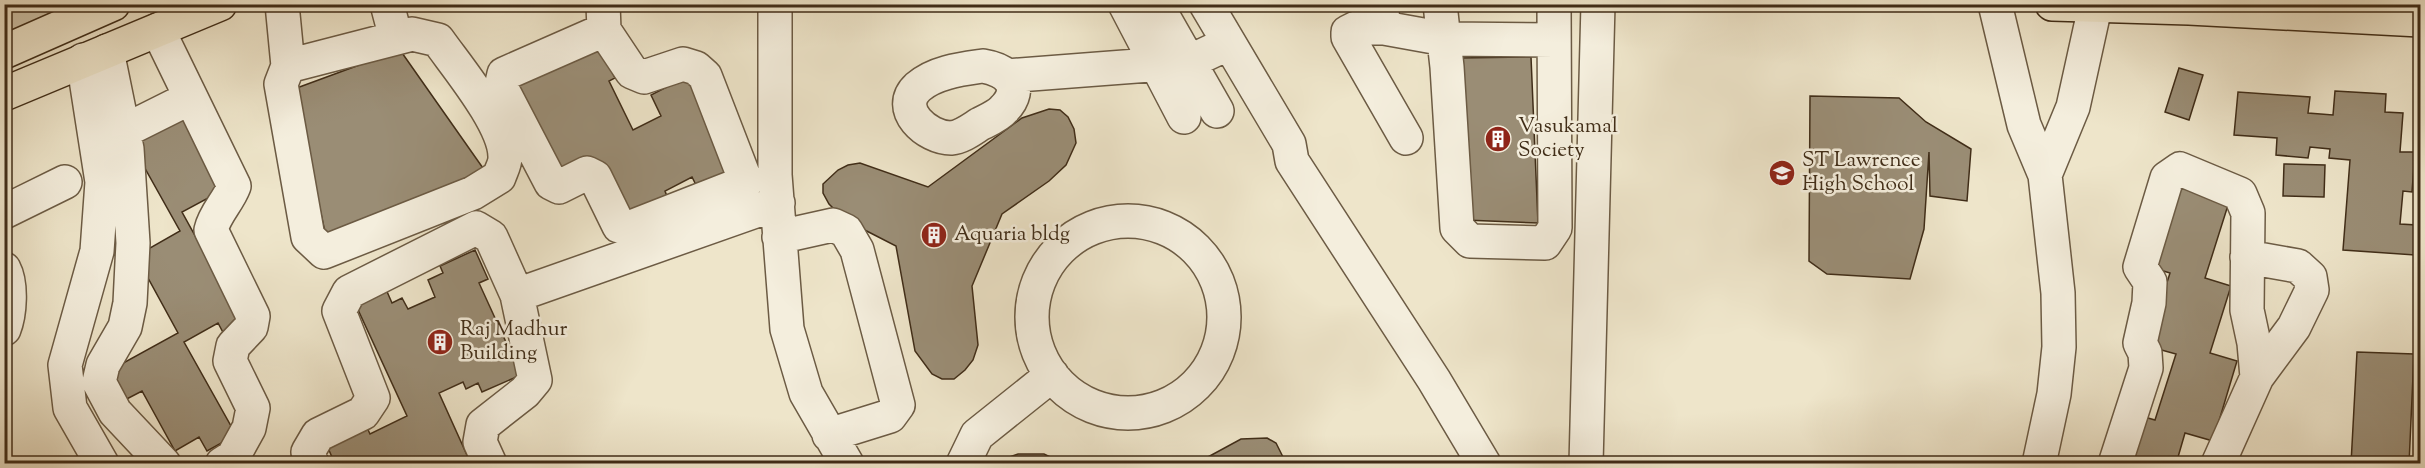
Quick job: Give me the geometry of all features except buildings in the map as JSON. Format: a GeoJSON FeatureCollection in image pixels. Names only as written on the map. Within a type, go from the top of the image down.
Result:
{"type":"FeatureCollection","features":[{"type":"Feature","properties":{"kind":"main road"},"geometry":{"type":"LineString","coordinates":[[4,52],[113,4]]}},
{"type":"Feature","properties":{"kind":"main road"},"geometry":{"type":"LineString","coordinates":[[4,94],[220,4]]}},
{"type":"Feature","properties":{"kind":"main road"},"geometry":{"type":"LineString","coordinates":[[2052,4],[2095,7],[2189,6],[2421,20]]}},
{"type":"Feature","properties":{"kind":"street"},"geometry":{"type":"LineString","coordinates":[[282,4],[288,66],[281,84],[309,237],[324,252],[472,193],[499,177],[505,160],[503,145],[492,116],[438,40],[412,34],[288,66]]}},
{"type":"Feature","properties":{"kind":"street"},"geometry":{"type":"LineString","coordinates":[[387,4],[396,38]]}},
{"type":"Feature","properties":{"kind":"street"},"geometry":{"type":"LineString","coordinates":[[766,187],[775,4]]}},
{"type":"Feature","properties":{"kind":"street"},"geometry":{"type":"LineString","coordinates":[[1125,4],[1184,117]]}},
{"type":"Feature","properties":{"kind":"street"},"geometry":{"type":"LineString","coordinates":[[1156,4],[1211,51],[1289,144],[1292,161],[1434,380],[1484,464]]}},
{"type":"Feature","properties":{"kind":"street"},"geometry":{"type":"LineString","coordinates":[[1189,4],[1211,51]]}},
{"type":"Feature","properties":{"kind":"street"},"geometry":{"type":"LineString","coordinates":[[1206,4],[1217,111]]}},
{"type":"Feature","properties":{"kind":"street"},"geometry":{"type":"LineString","coordinates":[[1440,4],[1457,228],[1470,241],[1545,243],[1555,228],[1554,4]]}},
{"type":"Feature","properties":{"kind":"street"},"geometry":{"type":"LineString","coordinates":[[1586,464],[1598,4]]}},
{"type":"Feature","properties":{"kind":"street"},"geometry":{"type":"LineString","coordinates":[[1995,4],[2024,125],[2045,175],[2058,293],[2059,347],[2054,394],[2039,464]]}},
{"type":"Feature","properties":{"kind":"street"},"geometry":{"type":"LineString","coordinates":[[2045,175],[2073,107],[2095,7]]}},
{"type":"Feature","properties":{"kind":"street"},"geometry":{"type":"LineString","coordinates":[[1406,138],[1348,37],[1348,32],[1382,16],[1444,39],[1554,40]]}},
{"type":"Feature","properties":{"kind":"street"},"geometry":{"type":"LineString","coordinates":[[766,187],[631,227],[619,226],[595,177],[587,172],[559,187],[551,183],[501,87],[504,74],[603,17],[632,72],[644,77],[683,64],[696,68],[705,76],[766,187],[779,237],[787,329],[806,393],[847,464]]}},
{"type":"Feature","properties":{"kind":"street"},"geometry":{"type":"LineString","coordinates":[[158,30],[234,186],[214,218],[211,230],[253,316],[251,327],[233,346],[230,361],[253,408],[249,428],[233,457],[222,464]]}},
{"type":"Feature","properties":{"kind":"street"},"geometry":{"type":"LineString","coordinates":[[1007,76],[1157,66],[1211,51]]}},
{"type":"Feature","properties":{"kind":"street"},"geometry":{"type":"LineString","coordinates":[[95,55],[124,131],[134,243],[126,327],[103,365],[99,382],[115,412],[164,464]]}},
{"type":"Feature","properties":{"kind":"street"},"geometry":{"type":"LineString","coordinates":[[95,55],[102,182],[97,251],[65,365],[70,408],[102,464]]}},
{"type":"Feature","properties":{"kind":"street"},"geometry":{"type":"LineString","coordinates":[[124,131],[190,98]]}},
{"type":"Feature","properties":{"kind":"street"},"geometry":{"type":"LineString","coordinates":[[2115,464],[2146,368],[2145,353],[2140,343],[2150,303],[2150,282],[2140,267],[2167,178],[2180,169],[2240,194],[2248,213],[2247,310],[2254,343],[2257,377]]}},
{"type":"Feature","properties":{"kind":"street"},"geometry":{"type":"LineString","coordinates":[[4,212],[65,182]]}},
{"type":"Feature","properties":{"kind":"street"},"geometry":{"type":"LineString","coordinates":[[517,295],[766,187]]}},
{"type":"Feature","properties":{"kind":"street"},"geometry":{"type":"LineString","coordinates":[[1128,220],[1148,222],[1167,228],[1185,238],[1212,268],[1220,287],[1224,306],[1224,327],[1220,346],[1211,365],[1184,395],[1166,405],[1147,411],[1107,411],[1071,394],[1052,375],[1036,347],[1032,307],[1036,288],[1045,270],[1056,253],[1071,240],[1088,229],[1107,223],[1128,220]]}},
{"type":"Feature","properties":{"kind":"street"},"geometry":{"type":"LineString","coordinates":[[779,237],[833,225],[846,231],[857,250],[898,405],[890,416],[829,435]]}},
{"type":"Feature","properties":{"kind":"street"},"geometry":{"type":"LineString","coordinates":[[312,464],[308,452],[318,435],[363,413],[373,398],[339,311],[349,292],[476,228],[490,237],[517,295],[535,380],[525,392],[483,425],[480,442],[490,464]]}},
{"type":"Feature","properties":{"kind":"street"},"geometry":{"type":"LineString","coordinates":[[2218,464],[2257,377],[2294,327],[2312,290],[2310,277],[2298,266],[2247,257]]}},
{"type":"Feature","properties":{"kind":"street"},"geometry":{"type":"LineString","coordinates":[[4,269],[8,276],[8,320],[4,329]]}},
{"type":"Feature","properties":{"kind":"street"},"geometry":{"type":"LineString","coordinates":[[963,464],[977,435],[1052,375]]}},
{"type":"Feature","properties":{"kind":"shaded area"},"geometry":{"type":"Polygon","coordinates":[[[5,4],[77,5],[5,38],[5,4]]]}},
{"type":"Feature","properties":{"kind":"place","name":"Vasukamal Society"},"geometry":{"type":"Point","coordinates":[1498,139]}},
{"type":"Feature","properties":{"kind":"place","name":"ST Lawrence High School"},"geometry":{"type":"Point","coordinates":[1782,173]}},
{"type":"Feature","properties":{"kind":"place","name":"Aquaria bldg"},"geometry":{"type":"Point","coordinates":[934,235]}},
{"type":"Feature","properties":{"kind":"place","name":"Raj Madhur Building"},"geometry":{"type":"Point","coordinates":[440,342]}}]}
